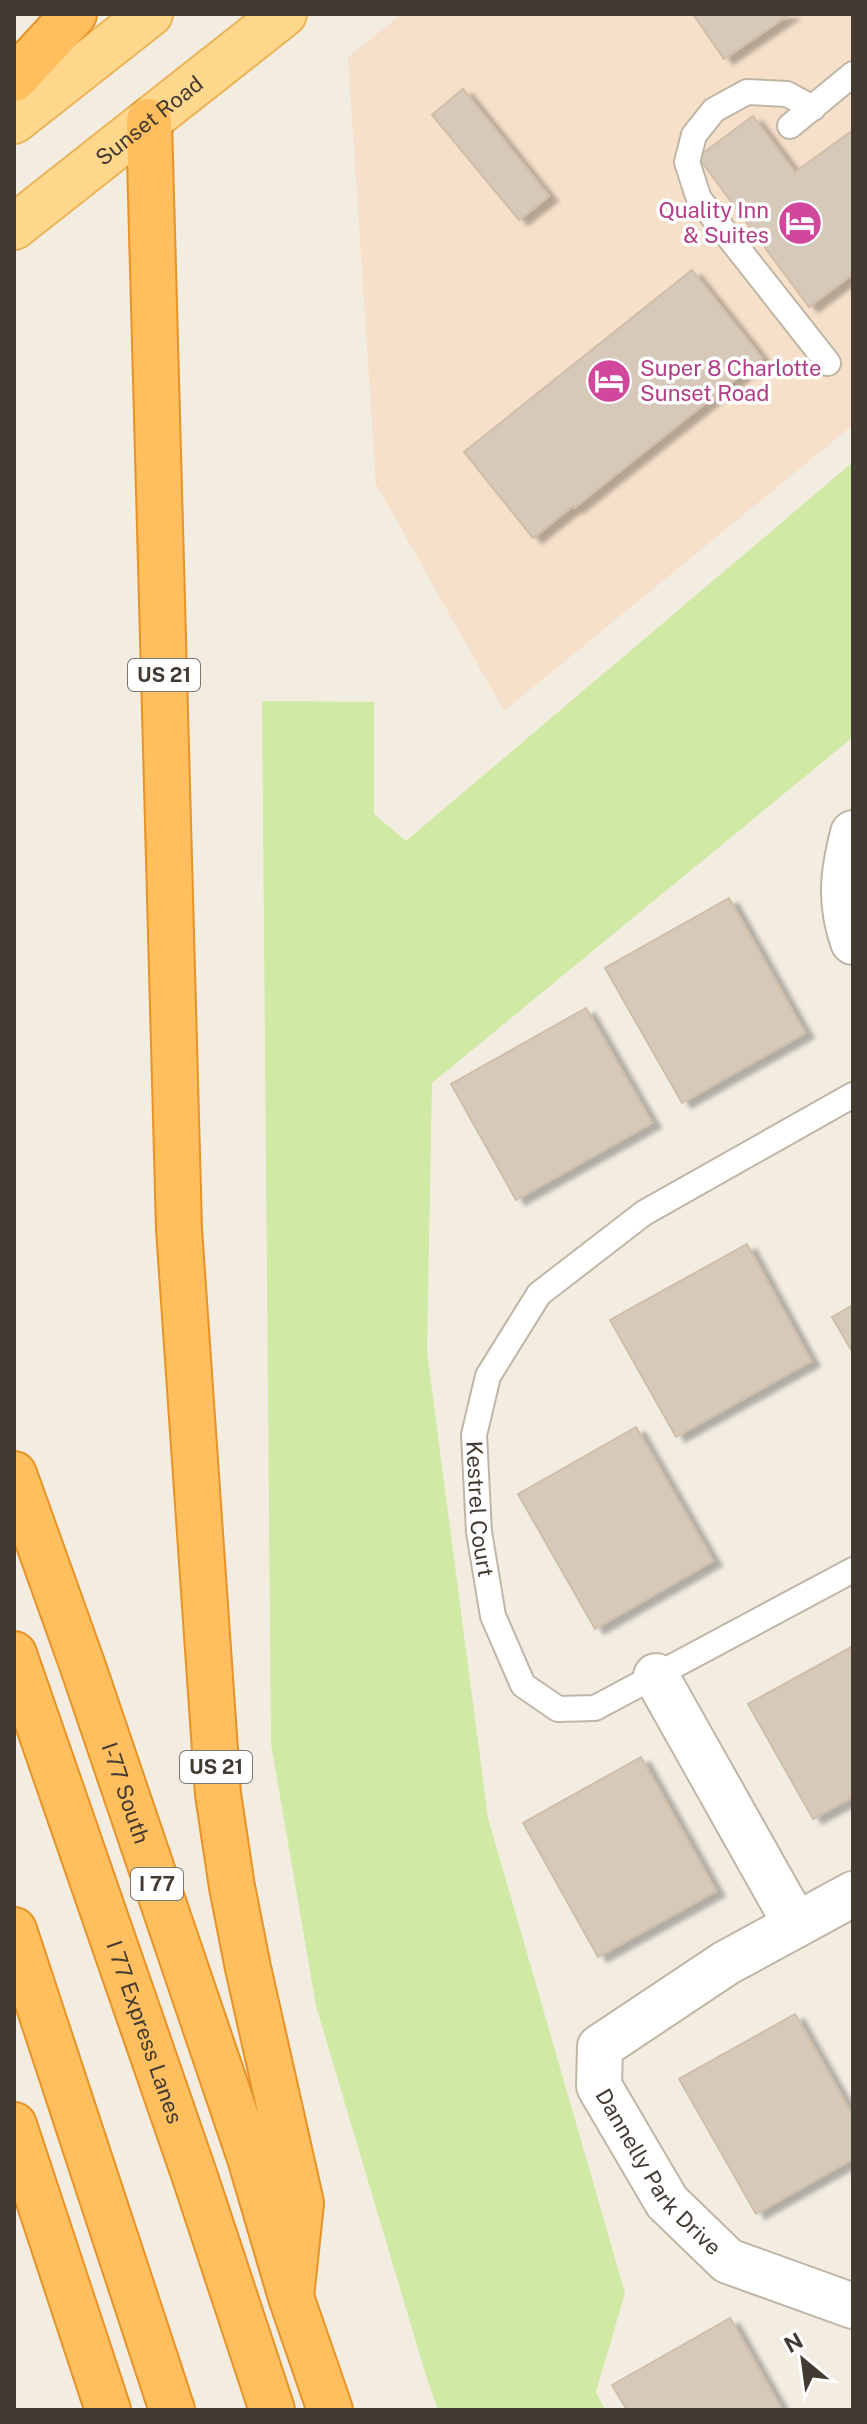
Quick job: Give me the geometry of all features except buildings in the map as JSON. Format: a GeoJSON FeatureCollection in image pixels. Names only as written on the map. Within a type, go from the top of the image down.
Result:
{"type":"FeatureCollection","features":[{"type":"Feature","properties":{"kind":"highway"},"geometry":{"type":"LineString","coordinates":[[14,79],[74,14]]}},
{"type":"Feature","properties":{"kind":"highway","name":"US 21"},"geometry":{"type":"LineString","coordinates":[[149,121],[181,1260],[218,1794],[245,1954],[301,2203],[291,2297]]}},
{"type":"Feature","properties":{"kind":"highway","name":"I-77 South"},"geometry":{"type":"LineString","coordinates":[[14,1474],[245,2143],[291,2297]]}},
{"type":"Feature","properties":{"kind":"highway","name":"I 77 Express Lanes"},"geometry":{"type":"LineString","coordinates":[[14,1654],[272,2410]]}},
{"type":"Feature","properties":{"kind":"highway"},"geometry":{"type":"LineString","coordinates":[[14,1930],[172,2410]]}},
{"type":"Feature","properties":{"kind":"highway"},"geometry":{"type":"LineString","coordinates":[[14,2125],[108,2410]]}},
{"type":"Feature","properties":{"kind":"highway","name":"I 77"},"geometry":{"type":"LineString","coordinates":[[291,2297],[330,2410]]}},
{"type":"Feature","properties":{"kind":"main road"},"geometry":{"type":"LineString","coordinates":[[14,121],[150,14]]}},
{"type":"Feature","properties":{"kind":"main road","name":"Sunset Road"},"geometry":{"type":"LineString","coordinates":[[14,227],[284,14]]}},
{"type":"Feature","properties":{"kind":"street"},"geometry":{"type":"LineString","coordinates":[[853,833],[845,865],[843,896],[845,918],[853,942]]}},
{"type":"Feature","properties":{"kind":"street"},"geometry":{"type":"LineString","coordinates":[[656,1676],[796,1925]]}},
{"type":"Feature","properties":{"kind":"street","name":"Dannelly Park Drive"},"geometry":{"type":"LineString","coordinates":[[853,1894],[726,1963],[600,2047],[599,2086],[667,2202],[728,2261],[853,2306]]}},
{"type":"Feature","properties":{"kind":"lane"},"geometry":{"type":"LineString","coordinates":[[790,126],[853,74]]}},
{"type":"Feature","properties":{"kind":"lane"},"geometry":{"type":"LineString","coordinates":[[813,108],[787,94],[747,92],[714,110],[694,135],[687,162],[699,199],[828,363]]}},
{"type":"Feature","properties":{"kind":"lane","name":"Kestrel Court"},"geometry":{"type":"LineString","coordinates":[[853,1095],[644,1213],[539,1294],[488,1376],[474,1435],[479,1532],[493,1616],[523,1685],[558,1709],[595,1708],[853,1570]]}},
{"type":"Feature","properties":{"kind":"shaded area"},"geometry":{"type":"Polygon","coordinates":[[[402,14],[853,14],[853,425],[504,711],[376,484],[348,57],[402,14]]]}},
{"type":"Feature","properties":{"kind":"green space"},"geometry":{"type":"Polygon","coordinates":[[[853,462],[853,737],[432,1083],[427,1352],[488,1818],[625,2293],[596,2392],[605,2410],[438,2410],[316,2006],[271,1744],[262,701],[374,702],[374,814],[406,841],[853,462]]]}},
{"type":"Feature","properties":{"kind":"place","name":"Quality Inn & Suites"},"geometry":{"type":"Point","coordinates":[800,223]}},
{"type":"Feature","properties":{"kind":"place","name":"Super 8 Charlotte Sunset Road"},"geometry":{"type":"Point","coordinates":[609,381]}}]}
